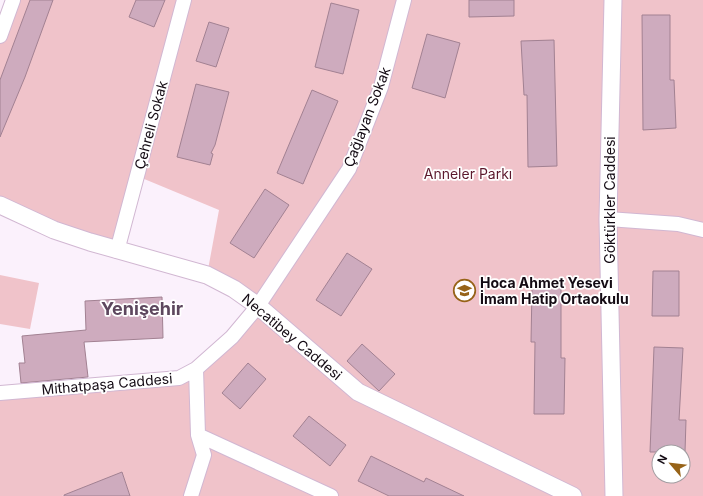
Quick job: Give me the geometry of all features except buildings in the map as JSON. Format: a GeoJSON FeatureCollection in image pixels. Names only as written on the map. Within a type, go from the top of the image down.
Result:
{"type":"FeatureCollection","features":[{"type":"Feature","properties":{"kind":"street"},"geometry":{"type":"LineString","coordinates":[[0,36],[13,0]]}},
{"type":"Feature","properties":{"kind":"street","name":"Çehreli Sokak"},"geometry":{"type":"LineString","coordinates":[[117,251],[184,0]]}},
{"type":"Feature","properties":{"kind":"street","name":"Çağlayan Sokak"},"geometry":{"type":"LineString","coordinates":[[258,306],[349,169],[381,87],[404,0]]}},
{"type":"Feature","properties":{"kind":"street","name":"Göktürkler Caddesi"},"geometry":{"type":"LineString","coordinates":[[613,0],[608,219],[614,496]]}},
{"type":"Feature","properties":{"kind":"street","name":"Necatibey Caddesi"},"geometry":{"type":"LineString","coordinates":[[0,205],[54,230],[117,251],[207,275],[234,289],[258,306],[358,392],[573,496]]}},
{"type":"Feature","properties":{"kind":"street"},"geometry":{"type":"LineString","coordinates":[[608,219],[678,224],[703,230]]}},
{"type":"Feature","properties":{"kind":"street","name":"Mithatpaşa Caddesi"},"geometry":{"type":"LineString","coordinates":[[0,393],[178,378],[196,369],[232,338],[258,306]]}},
{"type":"Feature","properties":{"kind":"street"},"geometry":{"type":"LineString","coordinates":[[191,496],[204,455],[198,435],[196,369]]}},
{"type":"Feature","properties":{"kind":"street"},"geometry":{"type":"LineString","coordinates":[[198,435],[332,496]]}},
{"type":"Feature","properties":{"kind":"green space","name":"Anneler Parkı"},"geometry":{"type":"Polygon","coordinates":[[[13,0],[703,0],[703,496],[130,496],[122,473],[62,496],[0,496],[0,393],[179,378],[257,306],[207,275],[219,210],[137,176],[117,251],[0,205],[0,36],[13,0]]]}},
{"type":"Feature","properties":{"kind":"green space"},"geometry":{"type":"Polygon","coordinates":[[[0,275],[39,283],[30,329],[0,324],[0,275]]]}},
{"type":"Feature","properties":{"kind":"place","name":"Hoca Ahmet Yesevi İmam Hatip Ortaokulu"},"geometry":{"type":"Point","coordinates":[464,291]}},
{"type":"Feature","properties":{"kind":"district","name":"Yenişehir"},"geometry":{"type":"Point","coordinates":[142,309]}}]}
